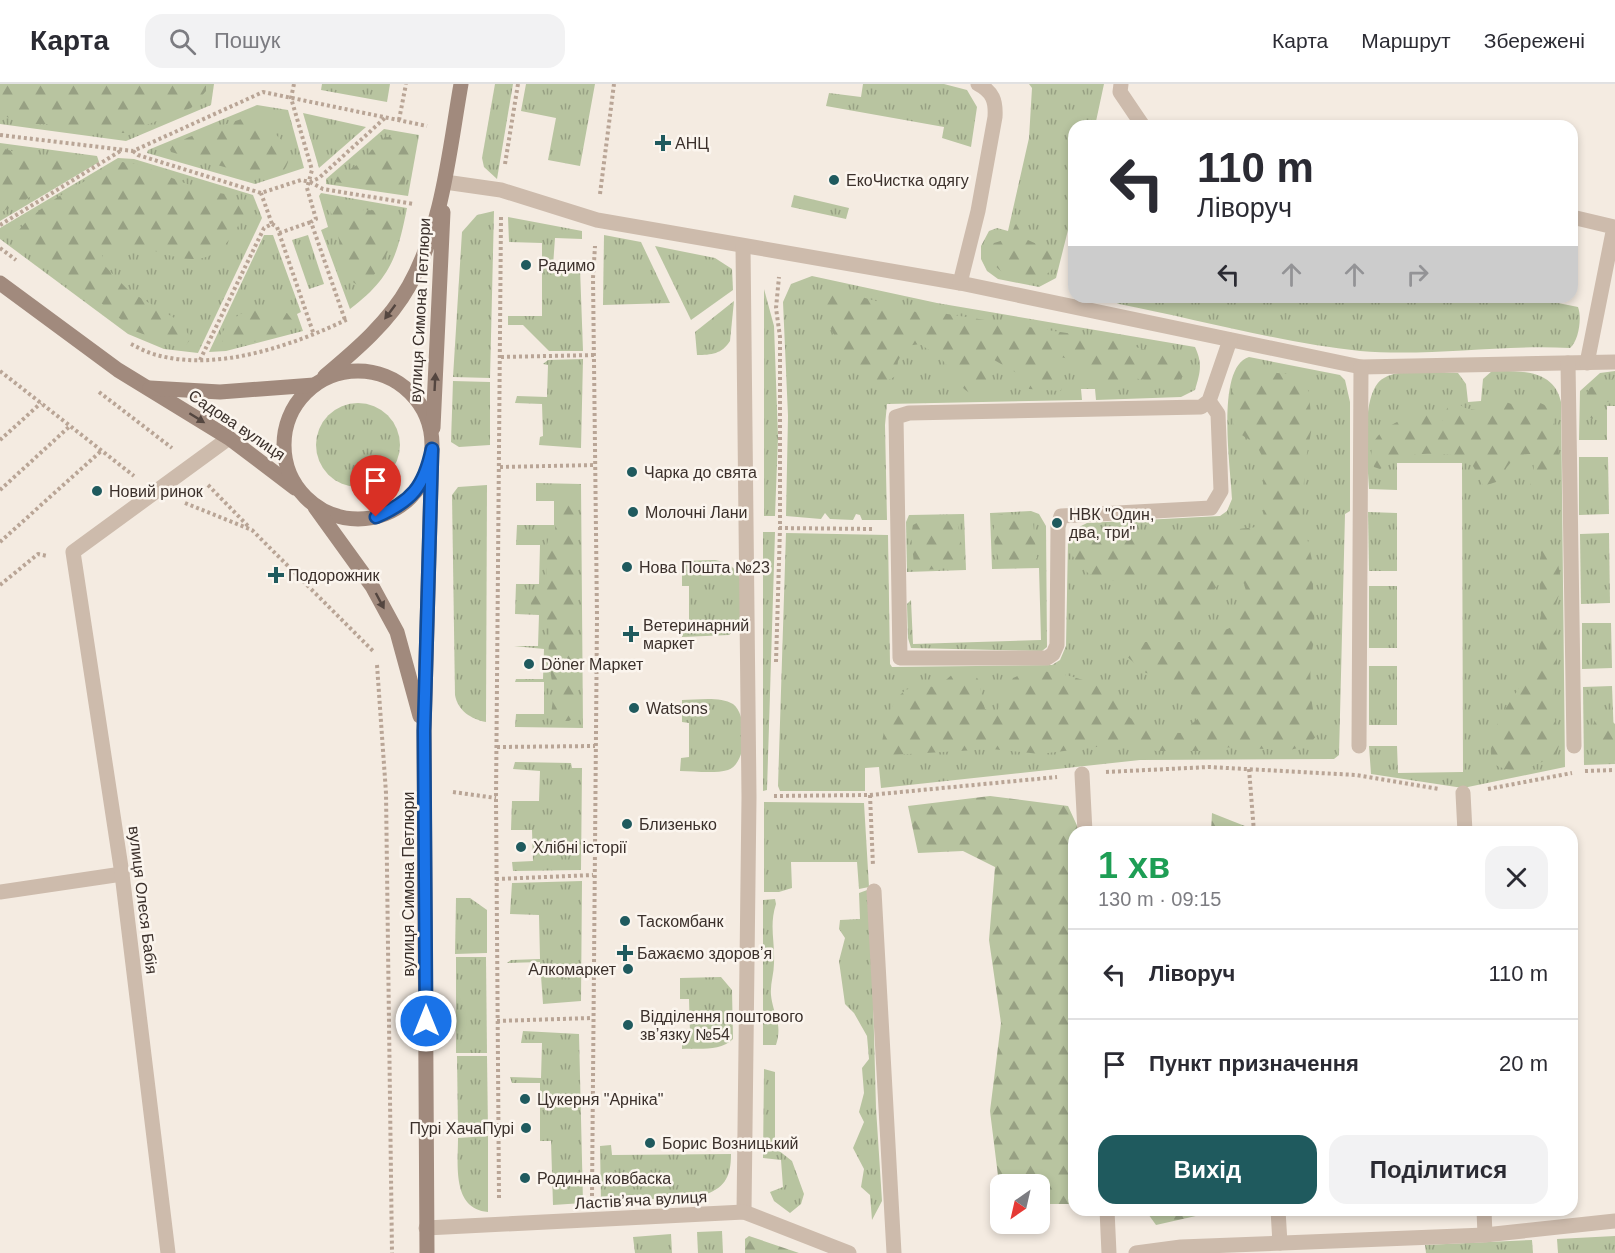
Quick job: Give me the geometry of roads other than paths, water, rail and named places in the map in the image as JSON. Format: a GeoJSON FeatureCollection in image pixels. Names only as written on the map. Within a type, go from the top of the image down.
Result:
{"type":"FeatureCollection","features":[{"type":"Feature","properties":{"kind":"street","name":"вулиця Симона Петлюри"},"geometry":{"type":"LineString","coordinates":[[427,1253],[424,731],[432,444],[445,182],[461,84]]}},
{"type":"Feature","properties":{"kind":"street"},"geometry":{"type":"LineString","coordinates":[[960,283],[978,211],[995,117],[996,105],[992,93],[978,84]]}},
{"type":"Feature","properties":{"kind":"street"},"geometry":{"type":"LineString","coordinates":[[1121,84],[1120,92],[1139,120]]}},
{"type":"Feature","properties":{"kind":"street","name":"вулиця Симона Петлюри"},"geometry":{"type":"LineString","coordinates":[[315,384],[366,339],[408,288],[422,259],[445,182]]}},
{"type":"Feature","properties":{"kind":"street"},"geometry":{"type":"LineString","coordinates":[[445,182],[501,190],[597,220],[960,283],[1361,367],[1615,362]]}},
{"type":"Feature","properties":{"kind":"street"},"geometry":{"type":"LineString","coordinates":[[1578,218],[1614,227],[1587,363]]}},
{"type":"Feature","properties":{"kind":"street"},"geometry":{"type":"LineString","coordinates":[[743,246],[749,785],[744,1212]]}},
{"type":"Feature","properties":{"kind":"street","name":"Садова вулиця"},"geometry":{"type":"LineString","coordinates":[[0,283],[118,370],[229,438],[307,499]]}},
{"type":"Feature","properties":{"kind":"street"},"geometry":{"type":"LineString","coordinates":[[1209,401],[1218,414],[1221,491],[1210,507],[1061,516],[1058,527],[1057,645],[1053,654],[1047,658],[900,658],[896,417],[909,413],[1201,407],[1209,401],[1230,340]]}},
{"type":"Feature","properties":{"kind":"street"},"geometry":{"type":"LineString","coordinates":[[1568,363],[1574,746]]}},
{"type":"Feature","properties":{"kind":"street"},"geometry":{"type":"LineString","coordinates":[[1359,746],[1361,367]]}},
{"type":"Feature","properties":{"kind":"street"},"geometry":{"type":"LineString","coordinates":[[359,371],[381,375],[400,384],[416,399],[427,419],[432,444],[427,472],[416,492],[398,508],[376,517],[353,519],[331,514],[307,499],[292,480],[286,461],[284,442],[288,420],[298,401],[315,384],[337,374],[359,371]]}},
{"type":"Feature","properties":{"kind":"street","name":"Садова вулиця"},"geometry":{"type":"LineString","coordinates":[[147,387],[220,392],[315,384]]}},
{"type":"Feature","properties":{"kind":"street","name":"вулиця Олеся Бабія"},"geometry":{"type":"LineString","coordinates":[[168,1253],[122,874],[73,552],[229,438]]}},
{"type":"Feature","properties":{"kind":"street","name":"вулиця Симона Петлюри"},"geometry":{"type":"LineString","coordinates":[[307,499],[343,543],[372,586],[397,632],[424,731]]}},
{"type":"Feature","properties":{"kind":"street"},"geometry":{"type":"LineString","coordinates":[[1082,774],[1085,826]]}},
{"type":"Feature","properties":{"kind":"street"},"geometry":{"type":"LineString","coordinates":[[1463,793],[1465,826]]}},
{"type":"Feature","properties":{"kind":"street"},"geometry":{"type":"LineString","coordinates":[[0,892],[122,874]]}},
{"type":"Feature","properties":{"kind":"street"},"geometry":{"type":"LineString","coordinates":[[874,891],[894,1253]]}},
{"type":"Feature","properties":{"kind":"street","name":"Ластівʼяча вулиця"},"geometry":{"type":"LineString","coordinates":[[426,1228],[744,1212],[849,1253]]}},
{"type":"Feature","properties":{"kind":"street"},"geometry":{"type":"LineString","coordinates":[[1107,1216],[1109,1253]]}},
{"type":"Feature","properties":{"kind":"street"},"geometry":{"type":"LineString","coordinates":[[1278,1216],[1280,1243]]}},
{"type":"Feature","properties":{"kind":"street"},"geometry":{"type":"LineString","coordinates":[[1484,1216],[1485,1235]]}},
{"type":"Feature","properties":{"kind":"street"},"geometry":{"type":"LineString","coordinates":[[1136,1253],[1181,1247],[1485,1235],[1615,1221]]}},
{"type":"Feature","properties":{"kind":"place","name":"АНЦ"},"geometry":{"type":"Point","coordinates":[663,143]}},
{"type":"Feature","properties":{"kind":"place","name":"ЕкоЧистка одягу"},"geometry":{"type":"Point","coordinates":[834,180]}},
{"type":"Feature","properties":{"kind":"place","name":"Радимо"},"geometry":{"type":"Point","coordinates":[526,265]}},
{"type":"Feature","properties":{"kind":"place","name":"Чарка до свята"},"geometry":{"type":"Point","coordinates":[632,472]}},
{"type":"Feature","properties":{"kind":"place","name":"Новий ринок"},"geometry":{"type":"Point","coordinates":[97,491]}},
{"type":"Feature","properties":{"kind":"place","name":"Молочні Лани"},"geometry":{"type":"Point","coordinates":[633,512]}},
{"type":"Feature","properties":{"kind":"place","name":"НВК \"Один, два, три\""},"geometry":{"type":"Point","coordinates":[1057,523]}},
{"type":"Feature","properties":{"kind":"place","name":"Нова Пошта №23"},"geometry":{"type":"Point","coordinates":[627,567]}},
{"type":"Feature","properties":{"kind":"place","name":"Подорожник"},"geometry":{"type":"Point","coordinates":[276,575]}},
{"type":"Feature","properties":{"kind":"place","name":"Ветеринарний маркет"},"geometry":{"type":"Point","coordinates":[631,634]}},
{"type":"Feature","properties":{"kind":"place","name":"Döner Маркет"},"geometry":{"type":"Point","coordinates":[529,664]}},
{"type":"Feature","properties":{"kind":"place","name":"Watsons"},"geometry":{"type":"Point","coordinates":[634,708]}},
{"type":"Feature","properties":{"kind":"place","name":"Близенько"},"geometry":{"type":"Point","coordinates":[627,824]}},
{"type":"Feature","properties":{"kind":"place","name":"Хлібні історії"},"geometry":{"type":"Point","coordinates":[521,847]}},
{"type":"Feature","properties":{"kind":"place","name":"Таскомбанк"},"geometry":{"type":"Point","coordinates":[625,921]}},
{"type":"Feature","properties":{"kind":"place","name":"Бажаємо здоровʼя"},"geometry":{"type":"Point","coordinates":[625,953]}},
{"type":"Feature","properties":{"kind":"place","name":"Алкомаркет"},"geometry":{"type":"Point","coordinates":[628,969]}},
{"type":"Feature","properties":{"kind":"place","name":"Відділення поштового зв’язку №54"},"geometry":{"type":"Point","coordinates":[628,1025]}},
{"type":"Feature","properties":{"kind":"place","name":"Цукерня \"Арніка\""},"geometry":{"type":"Point","coordinates":[525,1099]}},
{"type":"Feature","properties":{"kind":"place","name":"Пурі ХачаПурі"},"geometry":{"type":"Point","coordinates":[526,1128]}},
{"type":"Feature","properties":{"kind":"place","name":"Борис Возницький"},"geometry":{"type":"Point","coordinates":[650,1143]}},
{"type":"Feature","properties":{"kind":"place","name":"Родинна ковбаска"},"geometry":{"type":"Point","coordinates":[525,1178]}}]}
